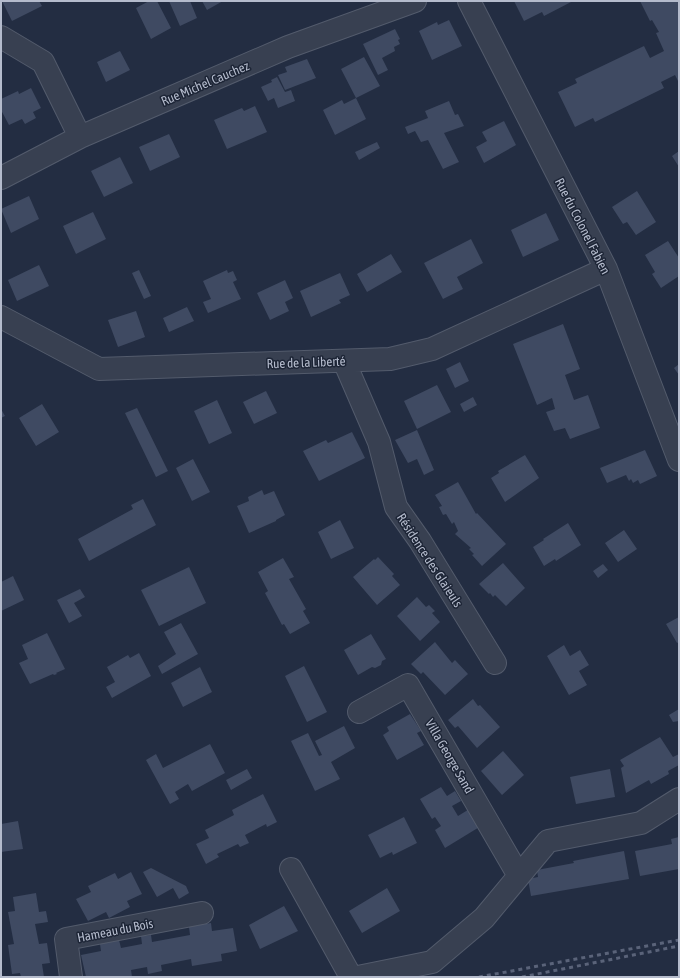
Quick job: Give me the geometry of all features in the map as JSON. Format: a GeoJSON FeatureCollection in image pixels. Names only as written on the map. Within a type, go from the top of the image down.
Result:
{"type":"FeatureCollection","features":[{"type":"Feature","properties":{"kind":"street","name":"Rue Michel Cauchez"},"geometry":{"type":"LineString","coordinates":[[1,178],[80,137],[288,47],[415,1]]}},
{"type":"Feature","properties":{"kind":"street","name":"Rue du Colonel Fabien"},"geometry":{"type":"LineString","coordinates":[[469,1],[606,269],[679,460]]}},
{"type":"Feature","properties":{"kind":"street"},"geometry":{"type":"LineString","coordinates":[[1,37],[43,62],[80,137]]}},
{"type":"Feature","properties":{"kind":"street","name":"Rue de la Liberté"},"geometry":{"type":"LineString","coordinates":[[1,317],[99,369],[390,359],[432,349],[606,269]]}},
{"type":"Feature","properties":{"kind":"street","name":"Résidence des Glaieuls"},"geometry":{"type":"LineString","coordinates":[[344,361],[379,442],[396,507],[420,541],[495,663]]}},
{"type":"Feature","properties":{"kind":"street","name":"Villa George Sand"},"geometry":{"type":"LineString","coordinates":[[359,712],[408,685],[519,876]]}},
{"type":"Feature","properties":{"kind":"street"},"geometry":{"type":"LineString","coordinates":[[358,977],[432,962],[484,918],[548,841],[640,823],[679,799]]}},
{"type":"Feature","properties":{"kind":"street"},"geometry":{"type":"LineString","coordinates":[[291,869],[351,977]]}},
{"type":"Feature","properties":{"kind":"street","name":"Hameau du Bois"},"geometry":{"type":"LineString","coordinates":[[71,977],[66,939],[202,913]]}},
{"type":"Feature","properties":{"kind":"building"},"geometry":{"type":"Polygon","coordinates":[[[2,1],[39,1],[42,6],[12,21],[2,1]]]}},
{"type":"Feature","properties":{"kind":"building"},"geometry":{"type":"Polygon","coordinates":[[[149,1],[157,1],[171,28],[151,39],[136,8],[149,1]]]}},
{"type":"Feature","properties":{"kind":"building"},"geometry":{"type":"Polygon","coordinates":[[[169,1],[190,1],[197,18],[180,26],[169,1]]]}},
{"type":"Feature","properties":{"kind":"building"},"geometry":{"type":"Polygon","coordinates":[[[202,1],[223,1],[207,10],[202,1]]]}},
{"type":"Feature","properties":{"kind":"building"},"geometry":{"type":"Polygon","coordinates":[[[514,1],[573,1],[544,16],[542,12],[524,21],[514,1]]]}},
{"type":"Feature","properties":{"kind":"building"},"geometry":{"type":"Polygon","coordinates":[[[640,1],[679,1],[679,83],[675,75],[661,82],[664,88],[595,122],[593,118],[575,127],[558,92],[577,83],[575,79],[644,46],[650,58],[664,51],[656,33],[659,32],[652,20],[650,21],[640,1]]]}},
{"type":"Feature","properties":{"kind":"building"},"geometry":{"type":"Polygon","coordinates":[[[449,20],[462,46],[432,60],[419,31],[437,22],[438,25],[449,20]]]}},
{"type":"Feature","properties":{"kind":"building"},"geometry":{"type":"Polygon","coordinates":[[[395,29],[400,39],[398,40],[400,44],[394,47],[395,51],[382,58],[388,70],[378,75],[363,44],[395,29]]]}},
{"type":"Feature","properties":{"kind":"building"},"geometry":{"type":"Polygon","coordinates":[[[120,51],[130,70],[106,82],[97,62],[120,51]]]}},
{"type":"Feature","properties":{"kind":"building"},"geometry":{"type":"Polygon","coordinates":[[[364,57],[380,86],[356,98],[341,69],[364,57]]]}},
{"type":"Feature","properties":{"kind":"building"},"geometry":{"type":"Polygon","coordinates":[[[307,59],[316,78],[285,90],[278,75],[287,72],[285,67],[307,59]]]}},
{"type":"Feature","properties":{"kind":"building"},"geometry":{"type":"Polygon","coordinates":[[[277,77],[285,92],[291,90],[295,101],[278,108],[274,98],[268,101],[261,87],[272,82],[271,80],[277,77]]]}},
{"type":"Feature","properties":{"kind":"building"},"geometry":{"type":"Polygon","coordinates":[[[31,88],[41,108],[33,112],[36,118],[25,124],[22,119],[9,125],[1,110],[1,99],[18,91],[19,94],[31,88]]]}},
{"type":"Feature","properties":{"kind":"building"},"geometry":{"type":"Polygon","coordinates":[[[356,98],[366,119],[335,135],[323,110],[342,100],[344,104],[356,98]]]}},
{"type":"Feature","properties":{"kind":"building"},"geometry":{"type":"Polygon","coordinates":[[[449,101],[455,115],[458,114],[464,126],[444,133],[459,162],[443,169],[428,140],[421,142],[415,131],[408,134],[405,127],[428,118],[425,111],[449,101]]]}},
{"type":"Feature","properties":{"kind":"building"},"geometry":{"type":"Polygon","coordinates":[[[255,106],[267,132],[227,149],[214,120],[242,108],[244,111],[255,106]]]}},
{"type":"Feature","properties":{"kind":"building"},"geometry":{"type":"Polygon","coordinates":[[[504,121],[516,145],[484,163],[476,147],[487,141],[482,132],[504,121]]]}},
{"type":"Feature","properties":{"kind":"building"},"geometry":{"type":"Polygon","coordinates":[[[169,134],[180,157],[150,171],[139,147],[169,134]]]}},
{"type":"Feature","properties":{"kind":"building"},"geometry":{"type":"Polygon","coordinates":[[[377,142],[380,148],[359,160],[355,152],[377,142]]]}},
{"type":"Feature","properties":{"kind":"building"},"geometry":{"type":"Polygon","coordinates":[[[679,151],[679,167],[672,156],[679,151]]]}},
{"type":"Feature","properties":{"kind":"building"},"geometry":{"type":"Polygon","coordinates":[[[120,157],[133,183],[104,197],[91,171],[120,157]]]}},
{"type":"Feature","properties":{"kind":"building"},"geometry":{"type":"Polygon","coordinates":[[[637,191],[656,222],[636,235],[627,222],[623,224],[612,207],[637,191]]]}},
{"type":"Feature","properties":{"kind":"building"},"geometry":{"type":"Polygon","coordinates":[[[29,196],[39,219],[11,233],[1,209],[29,196]]]}},
{"type":"Feature","properties":{"kind":"building"},"geometry":{"type":"Polygon","coordinates":[[[93,212],[106,239],[76,254],[63,226],[93,212]]]}},
{"type":"Feature","properties":{"kind":"building"},"geometry":{"type":"Polygon","coordinates":[[[546,213],[559,240],[523,257],[511,230],[546,213]]]}},
{"type":"Feature","properties":{"kind":"building"},"geometry":{"type":"Polygon","coordinates":[[[471,239],[483,263],[457,277],[463,289],[443,299],[424,263],[471,239]]]}},
{"type":"Feature","properties":{"kind":"building"},"geometry":{"type":"Polygon","coordinates":[[[668,241],[679,258],[679,276],[661,288],[652,274],[655,272],[645,255],[668,241]]]}},
{"type":"Feature","properties":{"kind":"building"},"geometry":{"type":"Polygon","coordinates":[[[391,254],[402,272],[367,292],[357,274],[391,254]]]}},
{"type":"Feature","properties":{"kind":"building"},"geometry":{"type":"Polygon","coordinates":[[[39,265],[49,286],[17,301],[8,280],[39,265]]]}},
{"type":"Feature","properties":{"kind":"building"},"geometry":{"type":"Polygon","coordinates":[[[139,270],[151,296],[144,299],[132,273],[139,270]]]}},
{"type":"Feature","properties":{"kind":"building"},"geometry":{"type":"Polygon","coordinates":[[[227,270],[228,273],[233,271],[237,280],[233,282],[241,299],[208,313],[203,302],[211,299],[203,281],[227,270]]]}},
{"type":"Feature","properties":{"kind":"building"},"geometry":{"type":"Polygon","coordinates":[[[340,273],[350,295],[339,300],[341,303],[311,317],[300,291],[340,273]]]}},
{"type":"Feature","properties":{"kind":"building"},"geometry":{"type":"Polygon","coordinates":[[[285,280],[293,298],[285,302],[289,311],[270,320],[257,293],[285,280]]]}},
{"type":"Feature","properties":{"kind":"building"},"geometry":{"type":"Polygon","coordinates":[[[187,307],[194,321],[169,332],[163,318],[187,307]]]}},
{"type":"Feature","properties":{"kind":"building"},"geometry":{"type":"Polygon","coordinates":[[[136,311],[145,337],[118,347],[108,320],[136,311]]]}},
{"type":"Feature","properties":{"kind":"building"},"geometry":{"type":"Polygon","coordinates":[[[563,324],[580,369],[565,375],[574,400],[588,395],[600,428],[570,439],[565,428],[554,431],[546,412],[555,409],[552,398],[537,405],[513,344],[563,324]]]}},
{"type":"Feature","properties":{"kind":"building"},"geometry":{"type":"Polygon","coordinates":[[[460,362],[469,381],[455,388],[446,369],[460,362]]]}},
{"type":"Feature","properties":{"kind":"building"},"geometry":{"type":"Polygon","coordinates":[[[679,364],[679,375],[674,368],[679,364]]]}},
{"type":"Feature","properties":{"kind":"building"},"geometry":{"type":"Polygon","coordinates":[[[437,385],[451,412],[417,429],[404,401],[437,385]]]}},
{"type":"Feature","properties":{"kind":"building"},"geometry":{"type":"Polygon","coordinates":[[[266,391],[277,413],[254,424],[243,402],[266,391]]]}},
{"type":"Feature","properties":{"kind":"building"},"geometry":{"type":"Polygon","coordinates":[[[473,397],[477,405],[464,412],[460,404],[473,397]]]}},
{"type":"Feature","properties":{"kind":"building"},"geometry":{"type":"Polygon","coordinates":[[[217,400],[232,433],[209,444],[194,411],[217,400]]]}},
{"type":"Feature","properties":{"kind":"building"},"geometry":{"type":"Polygon","coordinates":[[[42,404],[59,432],[36,446],[19,418],[42,404]]]}},
{"type":"Feature","properties":{"kind":"building"},"geometry":{"type":"Polygon","coordinates":[[[137,408],[168,471],[156,477],[125,413],[137,408]]]}},
{"type":"Feature","properties":{"kind":"building"},"geometry":{"type":"Polygon","coordinates":[[[1,409],[5,416],[1,418],[1,409]]]}},
{"type":"Feature","properties":{"kind":"building"},"geometry":{"type":"Polygon","coordinates":[[[417,430],[434,470],[424,475],[417,459],[408,463],[395,440],[417,430]]]}},
{"type":"Feature","properties":{"kind":"building"},"geometry":{"type":"Polygon","coordinates":[[[352,432],[365,458],[319,481],[303,451],[326,440],[328,443],[352,432]]]}},
{"type":"Feature","properties":{"kind":"building"},"geometry":{"type":"Polygon","coordinates":[[[645,450],[657,476],[640,484],[638,480],[633,483],[631,479],[629,481],[626,475],[607,483],[600,468],[645,450]]]}},
{"type":"Feature","properties":{"kind":"building"},"geometry":{"type":"Polygon","coordinates":[[[525,455],[539,478],[505,502],[491,478],[499,473],[498,471],[525,455]]]}},
{"type":"Feature","properties":{"kind":"building"},"geometry":{"type":"Polygon","coordinates":[[[193,459],[210,492],[192,501],[176,468],[193,459]]]}},
{"type":"Feature","properties":{"kind":"building"},"geometry":{"type":"Polygon","coordinates":[[[458,482],[476,514],[477,513],[506,544],[482,566],[472,555],[474,554],[469,549],[471,548],[455,534],[458,531],[454,522],[452,524],[446,514],[443,515],[439,507],[442,506],[435,495],[458,482]]]}},
{"type":"Feature","properties":{"kind":"building"},"geometry":{"type":"Polygon","coordinates":[[[262,490],[264,495],[274,491],[285,515],[276,521],[249,533],[237,506],[249,501],[248,497],[262,490]]]}},
{"type":"Feature","properties":{"kind":"building"},"geometry":{"type":"Polygon","coordinates":[[[143,499],[156,525],[89,561],[78,539],[133,509],[131,505],[143,499]]]}},
{"type":"Feature","properties":{"kind":"building"},"geometry":{"type":"Polygon","coordinates":[[[340,520],[354,548],[331,559],[318,532],[340,520]]]}},
{"type":"Feature","properties":{"kind":"building"},"geometry":{"type":"Polygon","coordinates":[[[568,523],[581,545],[556,561],[555,559],[544,566],[533,547],[568,523]]]}},
{"type":"Feature","properties":{"kind":"building"},"geometry":{"type":"Polygon","coordinates":[[[624,530],[637,549],[618,562],[605,543],[624,530]]]}},
{"type":"Feature","properties":{"kind":"building"},"geometry":{"type":"Polygon","coordinates":[[[378,557],[394,574],[392,576],[400,585],[377,605],[353,577],[378,557]]]}},
{"type":"Feature","properties":{"kind":"building"},"geometry":{"type":"Polygon","coordinates":[[[283,558],[294,577],[289,579],[306,609],[303,611],[310,623],[290,634],[284,624],[282,625],[265,593],[268,591],[258,572],[283,558]]]}},
{"type":"Feature","properties":{"kind":"building"},"geometry":{"type":"Polygon","coordinates":[[[503,563],[525,588],[506,606],[495,595],[493,597],[479,584],[503,563]]]}},
{"type":"Feature","properties":{"kind":"building"},"geometry":{"type":"Polygon","coordinates":[[[603,564],[608,570],[598,578],[593,571],[603,564]]]}},
{"type":"Feature","properties":{"kind":"building"},"geometry":{"type":"Polygon","coordinates":[[[189,567],[206,603],[159,626],[141,590],[189,567]]]}},
{"type":"Feature","properties":{"kind":"building"},"geometry":{"type":"Polygon","coordinates":[[[13,576],[24,600],[1,611],[1,582],[13,576]]]}},
{"type":"Feature","properties":{"kind":"building"},"geometry":{"type":"Polygon","coordinates":[[[80,589],[85,597],[74,603],[82,616],[69,623],[57,600],[80,589]]]}},
{"type":"Feature","properties":{"kind":"building"},"geometry":{"type":"Polygon","coordinates":[[[417,597],[426,607],[429,605],[435,611],[432,613],[440,622],[420,641],[397,616],[417,597]]]}},
{"type":"Feature","properties":{"kind":"building"},"geometry":{"type":"Polygon","coordinates":[[[679,617],[679,642],[677,643],[666,624],[679,617]]]}},
{"type":"Feature","properties":{"kind":"building"},"geometry":{"type":"Polygon","coordinates":[[[181,623],[198,654],[162,674],[158,666],[176,654],[164,632],[181,623]]]}},
{"type":"Feature","properties":{"kind":"building"},"geometry":{"type":"Polygon","coordinates":[[[47,633],[65,669],[56,673],[57,674],[53,674],[30,684],[19,663],[28,659],[22,645],[47,633]]]}},
{"type":"Feature","properties":{"kind":"building"},"geometry":{"type":"Polygon","coordinates":[[[371,634],[386,659],[382,661],[381,665],[375,668],[372,667],[358,675],[344,650],[371,634]]]}},
{"type":"Feature","properties":{"kind":"building"},"geometry":{"type":"Polygon","coordinates":[[[435,642],[452,663],[455,660],[468,674],[445,695],[423,672],[421,674],[411,664],[435,642]]]}},
{"type":"Feature","properties":{"kind":"building"},"geometry":{"type":"Polygon","coordinates":[[[564,645],[570,656],[580,650],[589,665],[579,671],[587,685],[569,695],[547,656],[564,645]]]}},
{"type":"Feature","properties":{"kind":"building"},"geometry":{"type":"Polygon","coordinates":[[[139,653],[151,676],[112,698],[106,687],[115,682],[107,667],[128,655],[130,658],[139,653]]]}},
{"type":"Feature","properties":{"kind":"building"},"geometry":{"type":"Polygon","coordinates":[[[304,666],[327,712],[307,722],[285,676],[304,666]]]}},
{"type":"Feature","properties":{"kind":"building"},"geometry":{"type":"Polygon","coordinates":[[[200,667],[212,692],[183,707],[171,683],[200,667]]]}},
{"type":"Feature","properties":{"kind":"building"},"geometry":{"type":"Polygon","coordinates":[[[473,699],[478,706],[480,705],[500,727],[477,748],[458,726],[455,728],[448,720],[473,699]]]}},
{"type":"Feature","properties":{"kind":"building"},"geometry":{"type":"Polygon","coordinates":[[[679,709],[679,721],[673,722],[669,715],[679,709]]]}},
{"type":"Feature","properties":{"kind":"building"},"geometry":{"type":"Polygon","coordinates":[[[410,714],[421,731],[417,733],[424,745],[397,760],[383,735],[389,731],[387,727],[410,714]]]}},
{"type":"Feature","properties":{"kind":"building"},"geometry":{"type":"Polygon","coordinates":[[[344,726],[355,748],[331,762],[340,779],[315,791],[291,741],[308,733],[319,756],[322,755],[315,741],[344,726]]]}},
{"type":"Feature","properties":{"kind":"building"},"geometry":{"type":"Polygon","coordinates":[[[660,737],[673,757],[679,754],[679,765],[668,771],[669,774],[651,784],[649,780],[626,793],[621,768],[624,766],[620,760],[660,737]]]}},
{"type":"Feature","properties":{"kind":"building"},"geometry":{"type":"Polygon","coordinates":[[[210,744],[225,773],[192,791],[188,784],[175,792],[179,799],[170,804],[146,760],[156,754],[163,768],[210,744]]]}},
{"type":"Feature","properties":{"kind":"building"},"geometry":{"type":"Polygon","coordinates":[[[503,751],[524,775],[502,795],[481,771],[503,751]]]}},
{"type":"Feature","properties":{"kind":"building"},"geometry":{"type":"Polygon","coordinates":[[[247,769],[252,778],[231,790],[226,780],[247,769]]]}},
{"type":"Feature","properties":{"kind":"building"},"geometry":{"type":"Polygon","coordinates":[[[610,769],[615,797],[576,804],[570,777],[610,769]]]}},
{"type":"Feature","properties":{"kind":"building"},"geometry":{"type":"Polygon","coordinates":[[[441,787],[447,796],[455,791],[461,801],[452,806],[458,816],[471,808],[481,826],[445,848],[435,830],[441,826],[435,817],[432,819],[420,799],[441,787]]]}},
{"type":"Feature","properties":{"kind":"building"},"geometry":{"type":"Polygon","coordinates":[[[263,794],[277,822],[267,827],[266,824],[245,835],[249,843],[240,847],[238,844],[217,854],[219,857],[206,864],[196,844],[209,838],[205,830],[234,815],[232,810],[263,794]]]}},
{"type":"Feature","properties":{"kind":"building"},"geometry":{"type":"Polygon","coordinates":[[[404,817],[417,843],[393,855],[392,852],[380,858],[368,835],[404,817]]]}},
{"type":"Feature","properties":{"kind":"building"},"geometry":{"type":"Polygon","coordinates":[[[18,821],[23,849],[1,852],[1,824],[18,821]]]}},
{"type":"Feature","properties":{"kind":"building"},"geometry":{"type":"Polygon","coordinates":[[[679,837],[679,869],[640,876],[635,851],[672,844],[671,839],[679,837]]]}},
{"type":"Feature","properties":{"kind":"building"},"geometry":{"type":"Polygon","coordinates":[[[624,851],[629,879],[531,896],[528,879],[538,877],[537,870],[624,851]]]}},
{"type":"Feature","properties":{"kind":"building"},"geometry":{"type":"Polygon","coordinates":[[[151,868],[186,886],[189,893],[179,899],[173,888],[157,897],[143,872],[151,868]]]}},
{"type":"Feature","properties":{"kind":"building"},"geometry":{"type":"Polygon","coordinates":[[[131,872],[142,894],[127,901],[130,907],[109,918],[106,912],[88,921],[76,899],[91,892],[88,886],[115,873],[118,879],[131,872]]]}},
{"type":"Feature","properties":{"kind":"building"},"geometry":{"type":"Polygon","coordinates":[[[387,888],[400,911],[362,933],[349,911],[387,888]]]}},
{"type":"Feature","properties":{"kind":"building"},"geometry":{"type":"Polygon","coordinates":[[[36,893],[39,912],[46,911],[48,922],[35,924],[39,944],[47,943],[50,963],[42,964],[44,977],[21,977],[20,973],[12,974],[8,945],[14,944],[8,912],[15,911],[13,897],[36,893]]]}},
{"type":"Feature","properties":{"kind":"building"},"geometry":{"type":"Polygon","coordinates":[[[284,906],[298,931],[260,949],[249,925],[284,906]]]}},
{"type":"Feature","properties":{"kind":"building"},"geometry":{"type":"Polygon","coordinates":[[[211,923],[212,931],[233,928],[237,951],[221,954],[222,961],[192,966],[191,959],[161,965],[162,971],[148,974],[147,967],[131,970],[132,977],[86,977],[81,955],[101,951],[100,944],[119,940],[121,948],[142,944],[141,936],[151,935],[152,942],[190,935],[189,927],[211,923]]]}},
{"type":"Feature","properties":{"kind":"railway"},"geometry":{"type":"LineString","coordinates":[[479,977],[679,940]]}},
{"type":"Feature","properties":{"kind":"railway"},"geometry":{"type":"LineString","coordinates":[[522,977],[679,946]]}}]}
